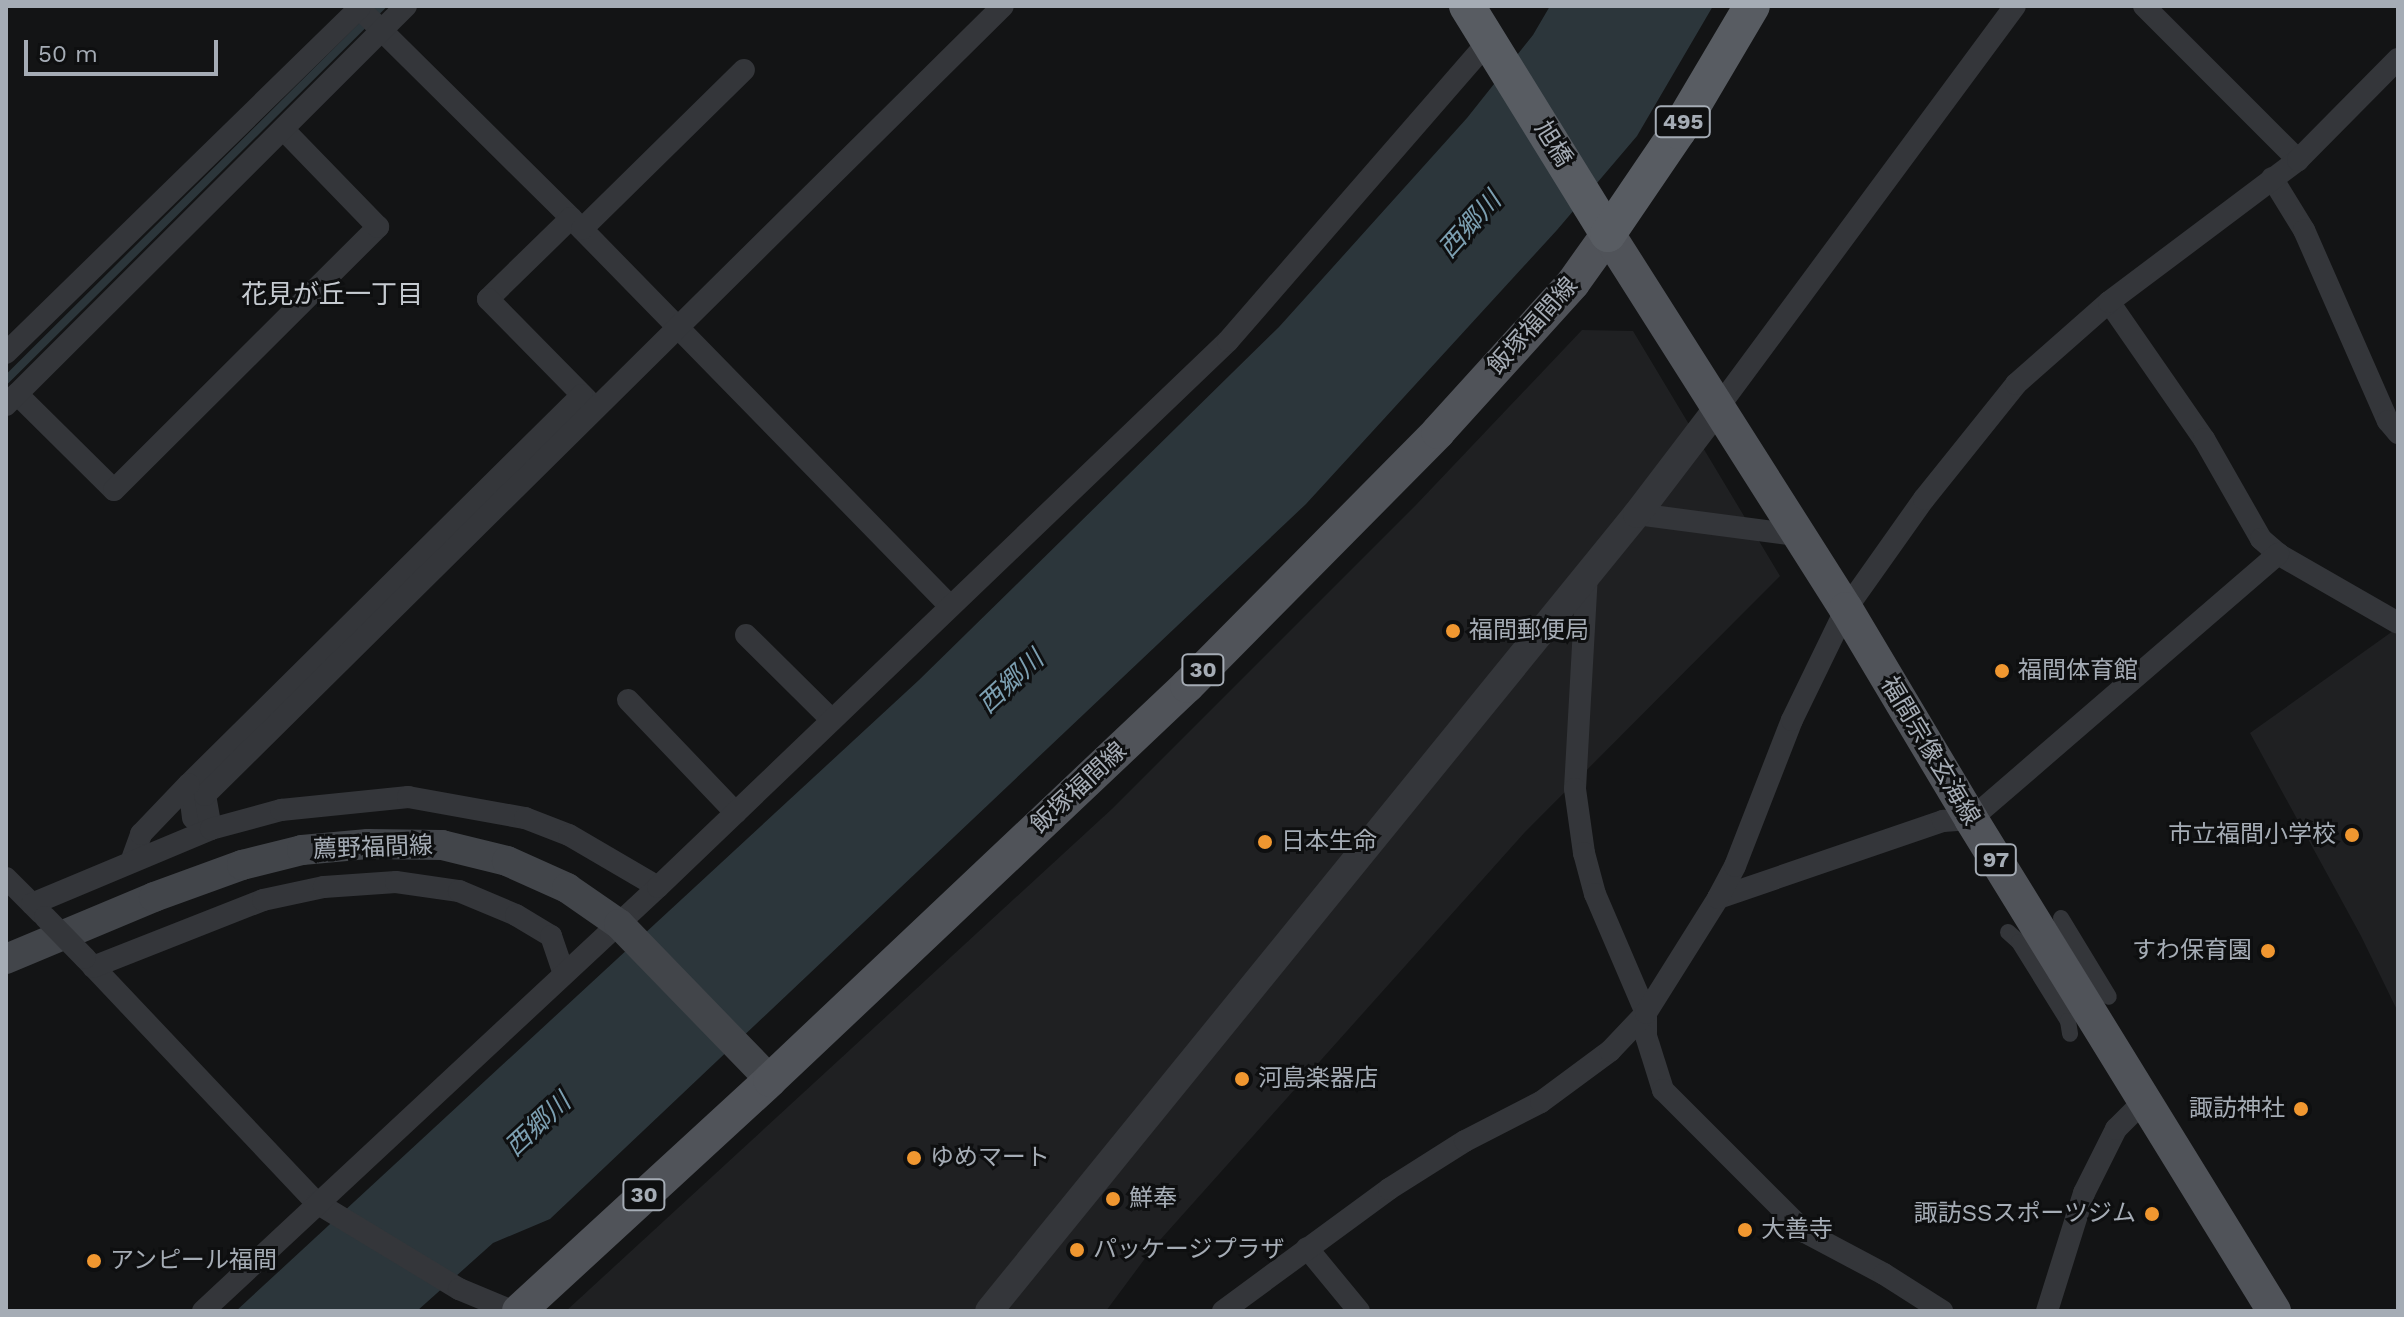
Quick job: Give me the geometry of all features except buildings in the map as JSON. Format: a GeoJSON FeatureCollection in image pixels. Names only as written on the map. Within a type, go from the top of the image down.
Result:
{"type":"FeatureCollection","features":[{"type":"Feature","properties":{"kind":"highway","name":"495"},"geometry":{"type":"LineString","coordinates":[[1603,225],[1678,131],[1752,6]]}},
{"type":"Feature","properties":{"kind":"highway","name":"旭橋"},"geometry":{"type":"LineString","coordinates":[[1476,17],[1603,225]]}},
{"type":"Feature","properties":{"kind":"main road","name":"福間宗像玄海線"},"geometry":{"type":"LineString","coordinates":[[1603,225],[1846,609],[1971,819],[2274,1311]]}},
{"type":"Feature","properties":{"kind":"main road","name":"飯塚福間線"},"geometry":{"type":"LineString","coordinates":[[519,1311],[759,1069],[1187,686],[1438,432],[1573,283],[1603,225]]}},
{"type":"Feature","properties":{"kind":"main road","name":"薦野福間線"},"geometry":{"type":"LineString","coordinates":[[6,959],[154,897],[242,865],[302,850],[368,844],[442,845],[507,861],[567,888],[628,931],[759,1069]]}},
{"type":"Feature","properties":{"kind":"street"},"geometry":{"type":"LineString","coordinates":[[283,129],[378,227],[114,490],[12,400],[381,30],[406,6]]}},
{"type":"Feature","properties":{"kind":"street"},"geometry":{"type":"LineString","coordinates":[[131,862],[141,834],[189,784],[589,402],[677,329],[1003,6]]}},
{"type":"Feature","properties":{"kind":"street"},"geometry":{"type":"LineString","coordinates":[[989,1311],[1637,514],[2015,6]]}},
{"type":"Feature","properties":{"kind":"street"},"geometry":{"type":"LineString","coordinates":[[2144,6],[2298,160]]}},
{"type":"Feature","properties":{"kind":"street"},"geometry":{"type":"LineString","coordinates":[[6,353],[358,7],[576,223],[950,606]]}},
{"type":"Feature","properties":{"kind":"street"},"geometry":{"type":"LineString","coordinates":[[203,1311],[324,1208],[564,974],[628,931],[658,887],[1228,341],[1476,17]]}},
{"type":"Feature","properties":{"kind":"street"},"geometry":{"type":"LineString","coordinates":[[1223,1311],[1307,1248],[1452,1149],[1541,1102],[1610,1051],[1646,1013],[1735,866],[1792,720],[1846,609],[1924,499],[2016,384],[2109,302],[2298,160],[2398,59]]}},
{"type":"Feature","properties":{"kind":"street"},"geometry":{"type":"LineString","coordinates":[[589,402],[488,299],[744,70]]}},
{"type":"Feature","properties":{"kind":"street"},"geometry":{"type":"LineString","coordinates":[[2272,178],[2304,230],[2388,421],[2398,433]]}},
{"type":"Feature","properties":{"kind":"street"},"geometry":{"type":"LineString","coordinates":[[2109,302],[2204,439],[2261,539],[2278,554],[2398,623]]}},
{"type":"Feature","properties":{"kind":"street"},"geometry":{"type":"LineString","coordinates":[[203,832],[205,795],[589,402]]}},
{"type":"Feature","properties":{"kind":"street"},"geometry":{"type":"LineString","coordinates":[[1637,514],[1797,535]]}},
{"type":"Feature","properties":{"kind":"street"},"geometry":{"type":"LineString","coordinates":[[1718,898],[1943,821],[1971,819],[2278,554]]}},
{"type":"Feature","properties":{"kind":"street"},"geometry":{"type":"LineString","coordinates":[[1587,573],[1575,789],[1595,894],[1646,1013],[1646,1036],[1663,1090],[1805,1232],[1884,1274],[1942,1311]]}},
{"type":"Feature","properties":{"kind":"street"},"geometry":{"type":"LineString","coordinates":[[746,635],[832,720]]}},
{"type":"Feature","properties":{"kind":"street"},"geometry":{"type":"LineString","coordinates":[[628,700],[736,813]]}},
{"type":"Feature","properties":{"kind":"street"},"geometry":{"type":"LineString","coordinates":[[189,784],[203,832]]}},
{"type":"Feature","properties":{"kind":"street"},"geometry":{"type":"LineString","coordinates":[[38,910],[131,862],[203,832],[281,810],[408,797],[525,818],[569,835],[658,887]]}},
{"type":"Feature","properties":{"kind":"street"},"geometry":{"type":"LineString","coordinates":[[6,878],[324,1208],[459,1289],[512,1311]]}},
{"type":"Feature","properties":{"kind":"street"},"geometry":{"type":"LineString","coordinates":[[89,963],[263,900],[324,887],[396,882],[459,891],[516,915],[551,936],[564,974]]}},
{"type":"Feature","properties":{"kind":"street"},"geometry":{"type":"LineString","coordinates":[[2061,918],[2109,997]]}},
{"type":"Feature","properties":{"kind":"street"},"geometry":{"type":"LineString","coordinates":[[2008,932],[2068,1021],[2070,1034]]}},
{"type":"Feature","properties":{"kind":"street"},"geometry":{"type":"LineString","coordinates":[[2043,981],[2084,956]]}},
{"type":"Feature","properties":{"kind":"street"},"geometry":{"type":"LineString","coordinates":[[2047,1311],[2084,1193],[2116,1129],[2144,1101]]}},
{"type":"Feature","properties":{"kind":"street"},"geometry":{"type":"LineString","coordinates":[[1307,1248],[1359,1311]]}},
{"type":"Feature","properties":{"kind":"shaded area"},"geometry":{"type":"Polygon","coordinates":[[[1582,330],[1633,331],[1780,576],[1525,832],[1152,1249],[1106,1311],[566,1311],[1113,808],[1415,506],[1582,330]]]}},
{"type":"Feature","properties":{"kind":"shaded area","name":"市立福間小学校"},"geometry":{"type":"Polygon","coordinates":[[[2393,631],[2398,633],[2398,1012],[2361,936],[2250,733],[2393,631]]]}},
{"type":"Feature","properties":{"kind":"water","name":"西郷川"},"geometry":{"type":"Polygon","coordinates":[[[1550,6],[1713,6],[1637,136],[1557,230],[1306,504],[550,1219],[493,1243],[417,1311],[236,1311],[919,680],[1279,327],[1467,118],[1533,35],[1550,6]]]}},
{"type":"Feature","properties":{"kind":"waterway"},"geometry":{"type":"LineString","coordinates":[[6,380],[382,6]]}},
{"type":"Feature","properties":{"kind":"place","name":"福間郵便局"},"geometry":{"type":"Point","coordinates":[1453,631]}},
{"type":"Feature","properties":{"kind":"place","name":"福間体育館"},"geometry":{"type":"Point","coordinates":[2002,671]}},
{"type":"Feature","properties":{"kind":"place","name":"市立福間小学校"},"geometry":{"type":"Point","coordinates":[2352,835]}},
{"type":"Feature","properties":{"kind":"place","name":"日本生命"},"geometry":{"type":"Point","coordinates":[1265,842]}},
{"type":"Feature","properties":{"kind":"place","name":"すわ保育園"},"geometry":{"type":"Point","coordinates":[2268,951]}},
{"type":"Feature","properties":{"kind":"place","name":"河島楽器店"},"geometry":{"type":"Point","coordinates":[1242,1079]}},
{"type":"Feature","properties":{"kind":"place","name":"諏訪神社"},"geometry":{"type":"Point","coordinates":[2301,1109]}},
{"type":"Feature","properties":{"kind":"place","name":"ゆめマート"},"geometry":{"type":"Point","coordinates":[914,1158]}},
{"type":"Feature","properties":{"kind":"place","name":"鮮奉"},"geometry":{"type":"Point","coordinates":[1113,1199]}},
{"type":"Feature","properties":{"kind":"place","name":"諏訪SSスポーツジム"},"geometry":{"type":"Point","coordinates":[2152,1214]}},
{"type":"Feature","properties":{"kind":"place","name":"大善寺"},"geometry":{"type":"Point","coordinates":[1745,1230]}},
{"type":"Feature","properties":{"kind":"place","name":"パッケージプラザ"},"geometry":{"type":"Point","coordinates":[1077,1250]}},
{"type":"Feature","properties":{"kind":"place","name":"アンピール福間"},"geometry":{"type":"Point","coordinates":[94,1261]}},
{"type":"Feature","properties":{"kind":"district","name":"花見が丘一丁目"},"geometry":{"type":"Point","coordinates":[332,295]}}]}
